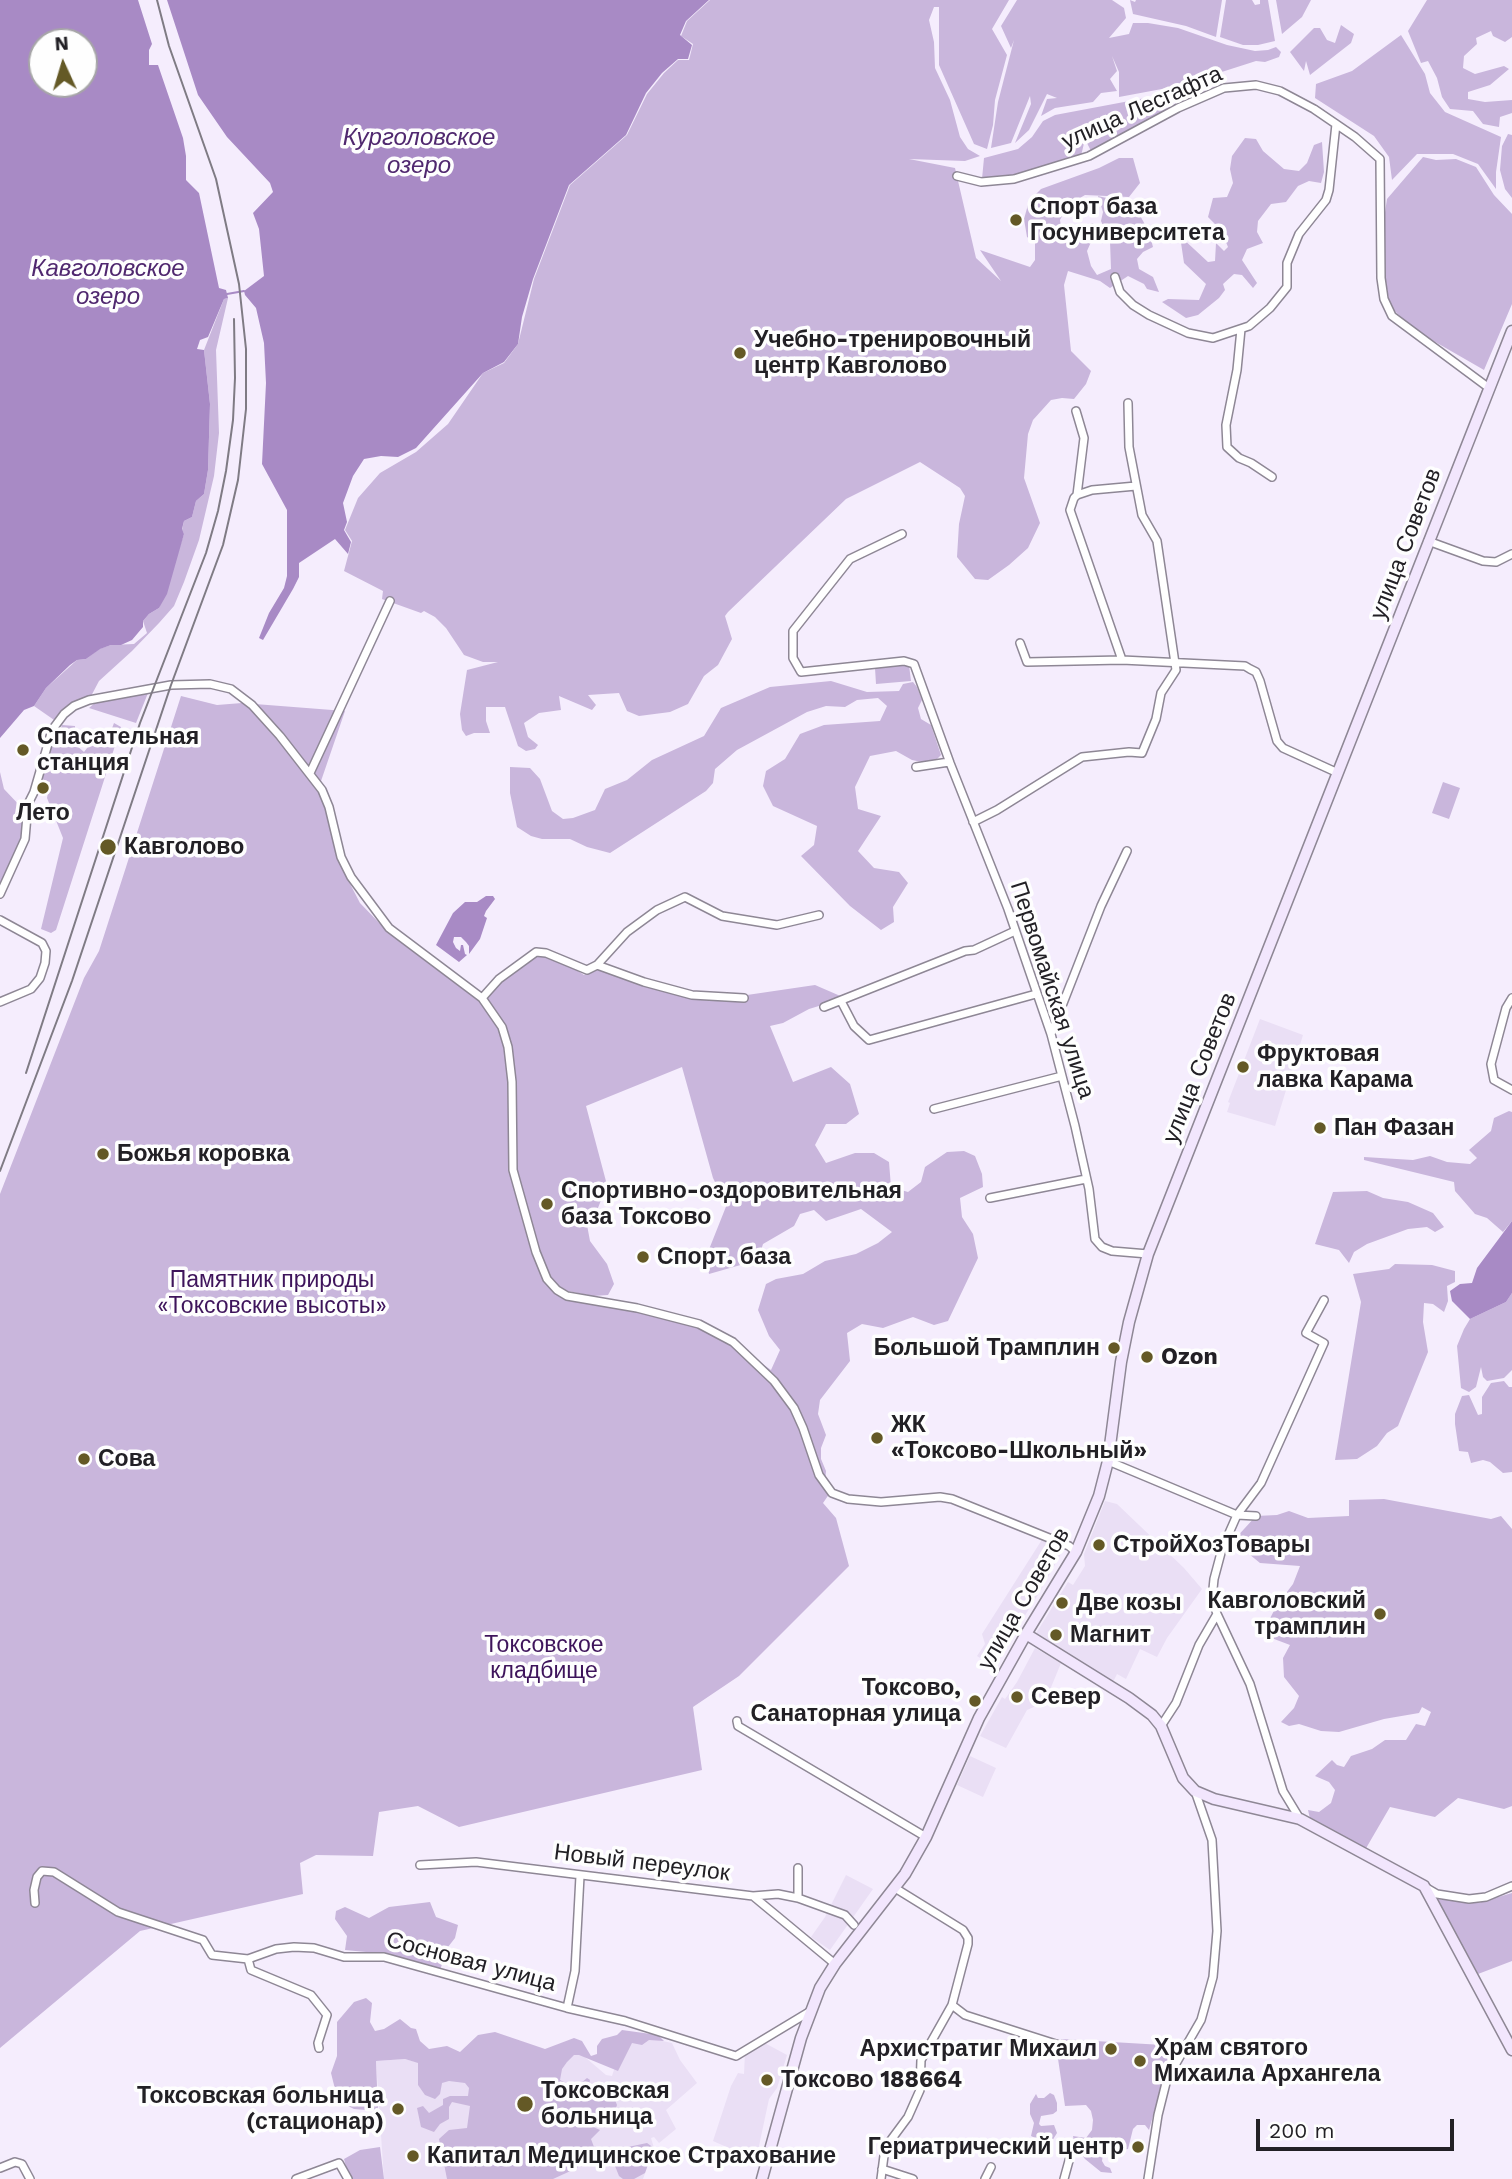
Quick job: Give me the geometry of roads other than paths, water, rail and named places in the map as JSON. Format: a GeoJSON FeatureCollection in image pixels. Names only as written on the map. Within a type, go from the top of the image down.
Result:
{"type":"FeatureCollection","features":[{"type":"Feature","properties":{"kind":"main road","name":"улица Советов"},"geometry":{"type":"LineString","coordinates":[[762,2179],[809,2012],[820,1988],[835,1964],[895,1888],[926,1837],[979,1718],[1076,1552],[1099,1496],[1108,1461],[1121,1362],[1148,1254],[1512,331]]}},
{"type":"Feature","properties":{"kind":"main road"},"geometry":{"type":"LineString","coordinates":[[1026,1634],[1152,1715],[1161,1726],[1183,1778],[1195,1791],[1214,1799],[1300,1819],[1424,1886],[1512,2050]]}},
{"type":"Feature","properties":{"kind":"street","name":"улица Лесгафта"},"geometry":{"type":"LineString","coordinates":[[957,176],[981,182],[1014,179],[1089,156],[1178,108],[1224,88],[1256,85],[1280,91],[1355,136],[1380,159],[1381,278],[1384,299],[1392,316],[1489,388]]}},
{"type":"Feature","properties":{"kind":"street"},"geometry":{"type":"LineString","coordinates":[[1115,277],[1120,292],[1133,305],[1188,333],[1213,338],[1249,326],[1270,308],[1287,287],[1287,263],[1299,234],[1326,200],[1336,124]]}},
{"type":"Feature","properties":{"kind":"street"},"geometry":{"type":"LineString","coordinates":[[1241,329],[1237,370],[1226,425],[1227,447],[1239,458],[1272,477]]}},
{"type":"Feature","properties":{"kind":"street"},"geometry":{"type":"LineString","coordinates":[[973,822],[1082,757],[1142,753],[1156,719],[1161,693],[1176,670],[1157,541],[1142,515],[1136,486],[1127,434],[1128,403]]}},
{"type":"Feature","properties":{"kind":"street"},"geometry":{"type":"LineString","coordinates":[[1076,411],[1084,438],[1077,495],[1070,510],[1122,660]]}},
{"type":"Feature","properties":{"kind":"street"},"geometry":{"type":"LineString","coordinates":[[1077,495],[1136,486]]}},
{"type":"Feature","properties":{"kind":"street","name":"Первомайская улица"},"geometry":{"type":"LineString","coordinates":[[902,534],[850,559],[793,631],[793,657],[801,672],[904,661],[914,664],[1051,1034],[1086,1179],[1095,1238],[1101,1247],[1112,1251],[1148,1254]]}},
{"type":"Feature","properties":{"kind":"street"},"geometry":{"type":"LineString","coordinates":[[1428,541],[1483,561],[1500,561],[1512,554]]}},
{"type":"Feature","properties":{"kind":"street"},"geometry":{"type":"LineString","coordinates":[[310,773],[390,601]]}},
{"type":"Feature","properties":{"kind":"street"},"geometry":{"type":"LineString","coordinates":[[1020,643],[1027,662],[1122,660],[1245,667],[1256,672],[1277,741],[1283,748],[1339,773]]}},
{"type":"Feature","properties":{"kind":"street"},"geometry":{"type":"LineString","coordinates":[[0,894],[25,839],[28,804],[52,730],[64,714],[89,700],[171,685],[210,684],[230,689],[252,705],[310,773],[330,807],[341,857],[351,877],[389,928],[482,999],[502,1027],[513,1082],[513,1170],[536,1252],[547,1279],[557,1290],[567,1297],[636,1308],[699,1324],[733,1342],[760,1366],[790,1402],[803,1428],[819,1475],[832,1493],[848,1499],[881,1502],[940,1497],[953,1499],[1069,1546],[1076,1552]]}},
{"type":"Feature","properties":{"kind":"street"},"geometry":{"type":"LineString","coordinates":[[916,767],[949,762]]}},
{"type":"Feature","properties":{"kind":"street"},"geometry":{"type":"LineString","coordinates":[[1051,1034],[1101,906],[1127,851]]}},
{"type":"Feature","properties":{"kind":"street"},"geometry":{"type":"LineString","coordinates":[[482,999],[499,979],[536,952],[546,953],[587,970],[597,965],[627,932],[657,910],[685,897],[722,916],[777,925],[819,915]]}},
{"type":"Feature","properties":{"kind":"street"},"geometry":{"type":"LineString","coordinates":[[0,920],[42,943],[46,951],[40,978],[31,989],[0,1002]]}},
{"type":"Feature","properties":{"kind":"street"},"geometry":{"type":"LineString","coordinates":[[824,1007],[965,951],[974,950],[1015,931]]}},
{"type":"Feature","properties":{"kind":"street"},"geometry":{"type":"LineString","coordinates":[[597,965],[692,995],[744,998]]}},
{"type":"Feature","properties":{"kind":"street"},"geometry":{"type":"LineString","coordinates":[[841,1001],[854,1026],[869,1040],[1036,994]]}},
{"type":"Feature","properties":{"kind":"street"},"geometry":{"type":"LineString","coordinates":[[1512,998],[1506,1008],[1491,1069],[1494,1080],[1512,1090]]}},
{"type":"Feature","properties":{"kind":"street"},"geometry":{"type":"LineString","coordinates":[[934,1109],[1062,1076]]}},
{"type":"Feature","properties":{"kind":"street"},"geometry":{"type":"LineString","coordinates":[[990,1198],[1086,1179]]}},
{"type":"Feature","properties":{"kind":"street"},"geometry":{"type":"LineString","coordinates":[[1300,1819],[1283,1791],[1250,1684],[1212,1599],[1222,1549],[1237,1516],[1261,1483],[1324,1343],[1306,1333],[1324,1300]]}},
{"type":"Feature","properties":{"kind":"street"},"geometry":{"type":"LineString","coordinates":[[1108,1461],[1237,1516],[1256,1516]]}},
{"type":"Feature","properties":{"kind":"street"},"geometry":{"type":"LineString","coordinates":[[1161,1726],[1176,1703],[1199,1645],[1217,1614]]}},
{"type":"Feature","properties":{"kind":"street"},"geometry":{"type":"LineString","coordinates":[[737,1721],[737,1726],[926,1837]]}},
{"type":"Feature","properties":{"kind":"street"},"geometry":{"type":"LineString","coordinates":[[1148,2179],[1158,2115],[1167,2079],[1201,2020],[1213,1977],[1217,1931],[1212,1840],[1195,1791]]}},
{"type":"Feature","properties":{"kind":"street","name":"Новый переулок"},"geometry":{"type":"LineString","coordinates":[[421,1865],[476,1862],[753,1896],[835,1964]]}},
{"type":"Feature","properties":{"kind":"street"},"geometry":{"type":"LineString","coordinates":[[798,1868],[798,1898]]}},
{"type":"Feature","properties":{"kind":"street","name":"Сосновая улица"},"geometry":{"type":"LineString","coordinates":[[35,1903],[37,1877],[42,1871],[54,1872],[118,1912],[203,1940],[212,1955],[248,1959],[276,1949],[294,1947],[314,1948],[344,1957],[384,1957],[567,2008],[625,2021],[736,2056],[809,2012]]}},
{"type":"Feature","properties":{"kind":"street"},"geometry":{"type":"LineString","coordinates":[[567,2008],[575,1971],[580,1876]]}},
{"type":"Feature","properties":{"kind":"street"},"geometry":{"type":"LineString","coordinates":[[1424,1886],[1437,1894],[1469,1899],[1486,1897],[1512,1886]]}},
{"type":"Feature","properties":{"kind":"street"},"geometry":{"type":"LineString","coordinates":[[881,2179],[885,2148],[908,2117],[920,2090],[921,2060],[952,2005],[968,1938],[963,1930],[895,1888]]}},
{"type":"Feature","properties":{"kind":"street"},"geometry":{"type":"LineString","coordinates":[[753,1896],[778,1894],[798,1898],[845,1915],[854,1925]]}},
{"type":"Feature","properties":{"kind":"street"},"geometry":{"type":"LineString","coordinates":[[248,1959],[251,1970],[310,1995],[327,2015],[318,2043],[319,2048]]}},
{"type":"Feature","properties":{"kind":"street"},"geometry":{"type":"LineString","coordinates":[[952,2005],[965,2015],[1059,2045]]}},
{"type":"Feature","properties":{"kind":"street"},"geometry":{"type":"LineString","coordinates":[[1064,2179],[1070,2157]]}},
{"type":"Feature","properties":{"kind":"street"},"geometry":{"type":"LineString","coordinates":[[3,2166],[15,2161],[22,2164],[30,2179]]}},
{"type":"Feature","properties":{"kind":"street"},"geometry":{"type":"LineString","coordinates":[[296,2179],[339,2163],[348,2179]]}},
{"type":"Feature","properties":{"kind":"street"},"geometry":{"type":"LineString","coordinates":[[985,2179],[991,2167]]}},
{"type":"Feature","properties":{"kind":"street"},"geometry":{"type":"LineString","coordinates":[[882,2169],[913,2179]]}},
{"type":"Feature","properties":{"kind":"water","name":"Кавголовское озеро"},"geometry":{"type":"Polygon","coordinates":[[[0,0],[138,0],[152,44],[149,50],[149,65],[158,65],[183,138],[186,180],[199,193],[219,288],[226,290],[228,298],[224,299],[208,337],[200,340],[197,349],[204,350],[210,404],[208,470],[204,494],[196,501],[192,517],[184,521],[184,534],[167,594],[159,608],[143,621],[143,627],[132,640],[100,649],[86,659],[77,660],[46,688],[34,706],[24,710],[0,738],[0,0]]]}},
{"type":"Feature","properties":{"kind":"water","name":"Курголовское озеро"},"geometry":{"type":"Polygon","coordinates":[[[167,0],[709,0],[686,21],[680,35],[692,45],[688,59],[678,59],[662,73],[646,93],[626,135],[569,185],[533,279],[522,317],[518,344],[504,362],[483,373],[416,448],[398,457],[364,459],[353,476],[343,503],[347,522],[344,530],[351,542],[348,554],[335,539],[299,563],[299,577],[263,640],[259,638],[269,613],[284,588],[287,576],[287,510],[262,464],[266,383],[264,343],[256,308],[244,291],[264,276],[259,229],[253,213],[273,192],[270,183],[227,137],[198,95],[167,0]]]}},
{"type":"Feature","properties":{"kind":"water"},"geometry":{"type":"Polygon","coordinates":[[[486,896],[493,896],[495,899],[484,916],[487,918],[480,939],[469,954],[466,942],[461,937],[454,937],[456,948],[460,951],[463,945],[467,955],[459,962],[436,945],[453,913],[465,902],[477,902],[486,896]]]}},
{"type":"Feature","properties":{"kind":"water"},"geometry":{"type":"Polygon","coordinates":[[[1512,1221],[1512,1293],[1506,1302],[1470,1319],[1452,1301],[1450,1291],[1460,1284],[1472,1283],[1477,1268],[1512,1221]]]}},
{"type":"Feature","properties":{"kind":"waterway"},"geometry":{"type":"LineString","coordinates":[[227,294],[244,291]]}},
{"type":"Feature","properties":{"kind":"railway"},"geometry":{"type":"LineString","coordinates":[[0,1171],[72,981],[171,685],[223,545],[238,480],[246,409],[246,349],[239,284],[216,179],[169,46],[157,0]]}},
{"type":"Feature","properties":{"kind":"railway"},"geometry":{"type":"LineString","coordinates":[[26,1073],[140,723],[206,553],[218,511],[233,420],[234,319]]}},
{"type":"Feature","properties":{"kind":"place","name":"Спорт база Госуниверситета"},"geometry":{"type":"Point","coordinates":[1016,220]}},
{"type":"Feature","properties":{"kind":"place","name":"Учебно-тренировочный центр Кавголово"},"geometry":{"type":"Point","coordinates":[740,353]}},
{"type":"Feature","properties":{"kind":"place","name":"Спасательная станция"},"geometry":{"type":"Point","coordinates":[23,750]}},
{"type":"Feature","properties":{"kind":"place","name":"Лето"},"geometry":{"type":"Point","coordinates":[43,788]}},
{"type":"Feature","properties":{"kind":"place","name":"Кавголово"},"geometry":{"type":"Point","coordinates":[108,847]}},
{"type":"Feature","properties":{"kind":"place","name":"Фруктовая лавка Карама"},"geometry":{"type":"Point","coordinates":[1243,1067]}},
{"type":"Feature","properties":{"kind":"place","name":"Пан Фазан"},"geometry":{"type":"Point","coordinates":[1320,1128]}},
{"type":"Feature","properties":{"kind":"place","name":"Божья коровка"},"geometry":{"type":"Point","coordinates":[103,1154]}},
{"type":"Feature","properties":{"kind":"place","name":"Спортивно-оздоровительная база Токсово"},"geometry":{"type":"Point","coordinates":[547,1204]}},
{"type":"Feature","properties":{"kind":"place","name":"Спорт. база"},"geometry":{"type":"Point","coordinates":[643,1257]}},
{"type":"Feature","properties":{"kind":"place","name":"Большой Трамплин"},"geometry":{"type":"Point","coordinates":[1114,1348]}},
{"type":"Feature","properties":{"kind":"place","name":"Ozon"},"geometry":{"type":"Point","coordinates":[1147,1357]}},
{"type":"Feature","properties":{"kind":"place","name":"ЖК «Токсово-Школьный»"},"geometry":{"type":"Point","coordinates":[877,1438]}},
{"type":"Feature","properties":{"kind":"place","name":"Сова"},"geometry":{"type":"Point","coordinates":[84,1459]}},
{"type":"Feature","properties":{"kind":"place","name":"СтройХозТовары"},"geometry":{"type":"Point","coordinates":[1099,1545]}},
{"type":"Feature","properties":{"kind":"place","name":"Две козы"},"geometry":{"type":"Point","coordinates":[1062,1603]}},
{"type":"Feature","properties":{"kind":"place","name":"Кавголовский трамплин"},"geometry":{"type":"Point","coordinates":[1380,1614]}},
{"type":"Feature","properties":{"kind":"place","name":"Магнит"},"geometry":{"type":"Point","coordinates":[1056,1635]}},
{"type":"Feature","properties":{"kind":"place","name":"Север"},"geometry":{"type":"Point","coordinates":[1017,1697]}},
{"type":"Feature","properties":{"kind":"place","name":"Токсово, Санаторная улица"},"geometry":{"type":"Point","coordinates":[975,1701]}},
{"type":"Feature","properties":{"kind":"place","name":"Архистратиг Михаил"},"geometry":{"type":"Point","coordinates":[1111,2049]}},
{"type":"Feature","properties":{"kind":"place","name":"Храм святого Михаила Архангела"},"geometry":{"type":"Point","coordinates":[1140,2061]}},
{"type":"Feature","properties":{"kind":"place","name":"Токсово 188664"},"geometry":{"type":"Point","coordinates":[767,2080]}},
{"type":"Feature","properties":{"kind":"place","name":"Токсовская больница"},"geometry":{"type":"Point","coordinates":[525,2104]}},
{"type":"Feature","properties":{"kind":"place","name":"Токсовская больница (стационар)"},"geometry":{"type":"Point","coordinates":[398,2109]}},
{"type":"Feature","properties":{"kind":"place","name":"Гериатрический центр"},"geometry":{"type":"Point","coordinates":[1138,2147]}},
{"type":"Feature","properties":{"kind":"place","name":"Капитал Медицинское Страхование"},"geometry":{"type":"Point","coordinates":[413,2156]}},
{"type":"Feature","properties":{"kind":"park label","name":"Памятник природы «Токсовские высоты»"},"geometry":{"type":"Point","coordinates":[272,1293]}},
{"type":"Feature","properties":{"kind":"park label","name":"Токсовское кладбище"},"geometry":{"type":"Point","coordinates":[544,1658]}}]}
